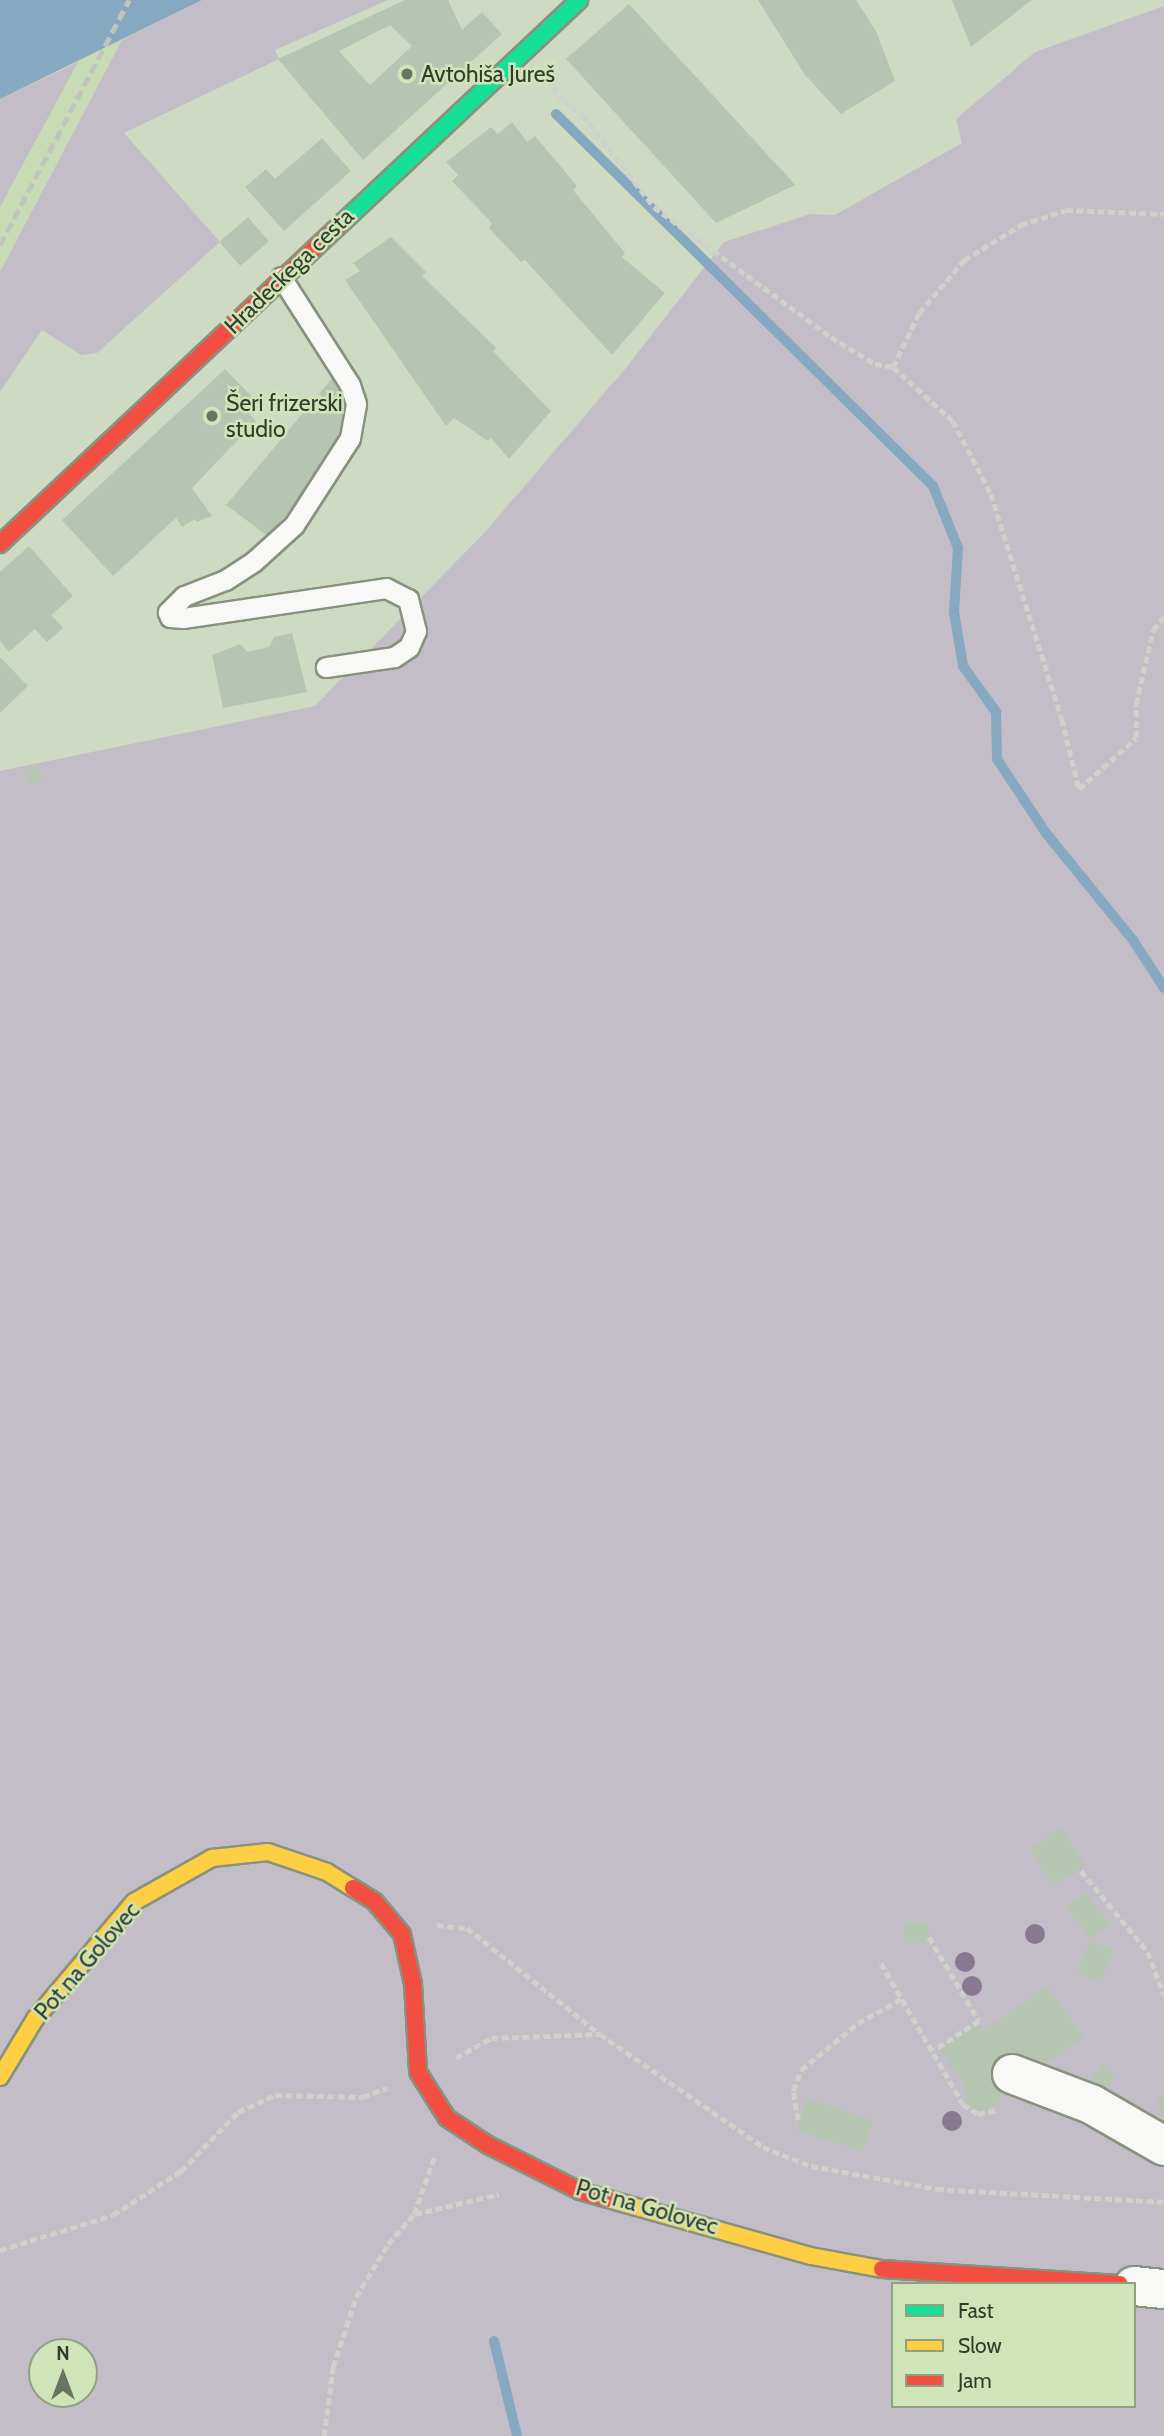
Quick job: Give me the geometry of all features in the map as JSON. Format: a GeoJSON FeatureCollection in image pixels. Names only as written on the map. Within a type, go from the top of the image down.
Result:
{"type":"FeatureCollection","features":[{"type":"Feature","properties":{"kind":"street","name":"Hradeckega cesta"},"geometry":{"type":"LineString","coordinates":[[0,544],[77,476],[281,277],[524,48],[579,0]]}},
{"type":"Feature","properties":{"kind":"street","name":"Pot na Golovec"},"geometry":{"type":"LineString","coordinates":[[0,2077],[35,2019],[134,1902],[212,1858],[268,1852],[297,1860],[375,1902],[402,1934],[413,1984],[418,2072],[447,2118],[488,2145],[580,2191],[811,2256],[883,2269],[1088,2282]]}},
{"type":"Feature","properties":{"kind":"street"},"geometry":{"type":"LineString","coordinates":[[1026,2079],[1091,2104],[1164,2146]]}},
{"type":"Feature","properties":{"kind":"street"},"geometry":{"type":"LineString","coordinates":[[1136,2286],[1164,2289]]}},
{"type":"Feature","properties":{"kind":"lane"},"geometry":{"type":"LineString","coordinates":[[281,277],[350,385],[356,404],[350,438],[294,525],[253,562],[225,580],[184,596],[168,612],[170,617],[183,618],[386,588],[408,600],[416,631],[409,647],[394,657],[326,667]]}},
{"type":"Feature","properties":{"kind":"path"},"geometry":{"type":"LineString","coordinates":[[524,48],[654,207],[821,330],[875,364],[893,367],[953,421],[991,494],[1062,719],[1079,789],[1136,738],[1136,704],[1153,630],[1164,616]]}},
{"type":"Feature","properties":{"kind":"path"},"geometry":{"type":"LineString","coordinates":[[893,367],[919,313],[964,260],[1021,225],[1066,210],[1164,214]]}},
{"type":"Feature","properties":{"kind":"path"},"geometry":{"type":"LineString","coordinates":[[1081,1871],[1148,1952],[1164,1995]]}},
{"type":"Feature","properties":{"kind":"path"},"geometry":{"type":"LineString","coordinates":[[402,1934],[434,1925],[467,1928],[600,2034],[763,2147],[811,2166],[937,2189],[1164,2202]]}},
{"type":"Feature","properties":{"kind":"path"},"geometry":{"type":"LineString","coordinates":[[929,1937],[979,2021],[935,2050]]}},
{"type":"Feature","properties":{"kind":"path"},"geometry":{"type":"LineString","coordinates":[[881,1963],[935,2050],[963,2104],[972,2113],[989,2115],[1026,2079]]}},
{"type":"Feature","properties":{"kind":"path"},"geometry":{"type":"LineString","coordinates":[[798,2120],[793,2091],[801,2070],[858,2023],[903,1998]]}},
{"type":"Feature","properties":{"kind":"path"},"geometry":{"type":"LineString","coordinates":[[0,2250],[113,2215],[181,2171],[238,2112],[275,2095],[363,2097],[491,2038],[600,2034]]}},
{"type":"Feature","properties":{"kind":"path"},"geometry":{"type":"LineString","coordinates":[[324,2436],[333,2367],[356,2297],[388,2244],[414,2214],[447,2118]]}},
{"type":"Feature","properties":{"kind":"path"},"geometry":{"type":"LineString","coordinates":[[414,2214],[485,2195],[512,2194]]}},
{"type":"Feature","properties":{"kind":"shaded area"},"geometry":{"type":"Polygon","coordinates":[[[109,0],[146,0],[0,272],[0,208],[109,0]]]}},
{"type":"Feature","properties":{"kind":"shaded area"},"geometry":{"type":"Polygon","coordinates":[[[202,0],[388,0],[275,50],[279,59],[124,133],[220,242],[97,353],[81,355],[42,330],[0,392],[0,272],[122,40],[202,0]]]}},
{"type":"Feature","properties":{"kind":"shaded area"},"geometry":{"type":"Polygon","coordinates":[[[1164,6],[1164,2436],[0,2436],[0,771],[315,706],[486,531],[625,369],[724,242],[810,214],[835,215],[962,143],[956,119],[1035,52],[1164,6]]]}},
{"type":"Feature","properties":{"kind":"shaded area"},"geometry":{"type":"Polygon","coordinates":[[[78,62],[8,192],[0,208],[0,99],[78,62]]]}},
{"type":"Feature","properties":{"kind":"water"},"geometry":{"type":"Polygon","coordinates":[[[0,0],[202,0],[0,99],[0,0]]]}},
{"type":"Feature","properties":{"kind":"building"},"geometry":{"type":"Polygon","coordinates":[[[405,0],[448,0],[462,30],[482,12],[502,34],[363,160],[278,59],[405,0]],[[390,25],[339,51],[370,85],[412,46],[390,25]]]}},
{"type":"Feature","properties":{"kind":"building"},"geometry":{"type":"Polygon","coordinates":[[[758,0],[856,0],[876,31],[895,81],[841,114],[805,75],[758,0]]]}},
{"type":"Feature","properties":{"kind":"building"},"geometry":{"type":"Polygon","coordinates":[[[952,0],[1032,0],[971,47],[952,0]]]}},
{"type":"Feature","properties":{"kind":"building"},"geometry":{"type":"Polygon","coordinates":[[[629,4],[795,185],[716,223],[566,59],[629,4]]]}},
{"type":"Feature","properties":{"kind":"building"},"geometry":{"type":"Polygon","coordinates":[[[512,122],[527,142],[535,136],[577,186],[573,190],[625,253],[622,257],[665,293],[612,355],[525,260],[521,262],[489,228],[492,223],[452,181],[458,175],[446,162],[491,127],[498,134],[512,122]]]}},
{"type":"Feature","properties":{"kind":"building"},"geometry":{"type":"Polygon","coordinates":[[[322,138],[351,171],[284,231],[245,187],[266,169],[275,179],[322,138]]]}},
{"type":"Feature","properties":{"kind":"building"},"geometry":{"type":"Polygon","coordinates":[[[248,217],[269,241],[240,266],[219,242],[248,217]]]}},
{"type":"Feature","properties":{"kind":"building"},"geometry":{"type":"Polygon","coordinates":[[[391,237],[426,272],[422,276],[496,348],[493,351],[551,411],[509,459],[491,438],[488,441],[454,418],[446,426],[345,280],[360,271],[353,263],[391,237]]]}},
{"type":"Feature","properties":{"kind":"building"},"geometry":{"type":"Polygon","coordinates":[[[225,369],[257,402],[247,411],[256,421],[192,488],[212,516],[197,522],[195,519],[182,527],[176,518],[113,576],[62,520],[225,369]]]}},
{"type":"Feature","properties":{"kind":"building"},"geometry":{"type":"Polygon","coordinates":[[[334,376],[347,393],[353,419],[341,444],[269,537],[226,505],[334,376]]]}},
{"type":"Feature","properties":{"kind":"building"},"geometry":{"type":"Polygon","coordinates":[[[29,546],[73,596],[51,615],[63,628],[47,642],[35,629],[9,652],[0,641],[0,572],[29,546]]]}},
{"type":"Feature","properties":{"kind":"building"},"geometry":{"type":"Polygon","coordinates":[[[292,633],[307,692],[223,708],[212,655],[240,644],[247,652],[269,647],[274,637],[292,633]]]}},
{"type":"Feature","properties":{"kind":"building"},"geometry":{"type":"Polygon","coordinates":[[[0,657],[28,686],[0,713],[0,657]]]}},
{"type":"Feature","properties":{"kind":"building"},"geometry":{"type":"Polygon","coordinates":[[[34,765],[43,778],[32,786],[23,773],[34,765]]]}},
{"type":"Feature","properties":{"kind":"building"},"geometry":{"type":"Polygon","coordinates":[[[1062,1828],[1085,1865],[1053,1885],[1030,1848],[1062,1828]]]}},
{"type":"Feature","properties":{"kind":"building"},"geometry":{"type":"Polygon","coordinates":[[[1086,1892],[1110,1925],[1091,1939],[1067,1906],[1086,1892]]]}},
{"type":"Feature","properties":{"kind":"building"},"geometry":{"type":"Polygon","coordinates":[[[904,1922],[929,1922],[929,1943],[904,1943],[904,1922]]]}},
{"type":"Feature","properties":{"kind":"building"},"geometry":{"type":"Polygon","coordinates":[[[1091,1940],[1115,1951],[1100,1983],[1076,1972],[1091,1940]]]}},
{"type":"Feature","properties":{"kind":"building"},"geometry":{"type":"Polygon","coordinates":[[[1047,1986],[1084,2038],[1035,2072],[1026,2058],[994,2080],[1001,2094],[999,2103],[983,2112],[974,2110],[967,2104],[966,2088],[939,2048],[977,2023],[982,2031],[1047,1986]]]}},
{"type":"Feature","properties":{"kind":"building"},"geometry":{"type":"Polygon","coordinates":[[[1104,2065],[1116,2077],[1104,2089],[1092,2077],[1104,2065]]]}},
{"type":"Feature","properties":{"kind":"building"},"geometry":{"type":"Polygon","coordinates":[[[1164,2095],[1164,2120],[1159,2120],[1158,2096],[1164,2095]]]}},
{"type":"Feature","properties":{"kind":"building"},"geometry":{"type":"Polygon","coordinates":[[[807,2099],[874,2121],[863,2152],[797,2130],[807,2099]]]}},
{"type":"Feature","properties":{"kind":"waterway"},"geometry":{"type":"LineString","coordinates":[[556,114],[933,486],[958,548],[954,612],[963,666],[996,712],[997,759],[1046,833],[1133,940],[1164,988]]}},
{"type":"Feature","properties":{"kind":"waterway"},"geometry":{"type":"LineString","coordinates":[[494,2341],[517,2436]]}},
{"type":"Feature","properties":{"kind":"railway"},"geometry":{"type":"LineString","coordinates":[[0,245],[129,0]]}},
{"type":"Feature","properties":{"kind":"traffic: fast"},"geometry":{"type":"LineString","coordinates":[[343,222],[579,0]]}},
{"type":"Feature","properties":{"kind":"traffic: slow"},"geometry":{"type":"LineString","coordinates":[[0,2077],[35,2019],[134,1902],[212,1858],[268,1852],[327,1872],[353,1888]]}},
{"type":"Feature","properties":{"kind":"traffic: slow"},"geometry":{"type":"LineString","coordinates":[[608,2199],[811,2256],[882,2269]]}},
{"type":"Feature","properties":{"kind":"traffic: jam"},"geometry":{"type":"LineString","coordinates":[[0,544],[343,222]]}},
{"type":"Feature","properties":{"kind":"traffic: jam"},"geometry":{"type":"LineString","coordinates":[[353,1888],[375,1902],[402,1934],[413,1984],[418,2072],[447,2118],[488,2145],[580,2191],[608,2199]]}},
{"type":"Feature","properties":{"kind":"traffic: jam"},"geometry":{"type":"LineString","coordinates":[[882,2269],[1088,2282]]}},
{"type":"Feature","properties":{"kind":"place","name":"Avtohiša Jureš"},"geometry":{"type":"Point","coordinates":[407,74]}},
{"type":"Feature","properties":{"kind":"place","name":"Šeri frizerski studio"},"geometry":{"type":"Point","coordinates":[212,416]}}]}
